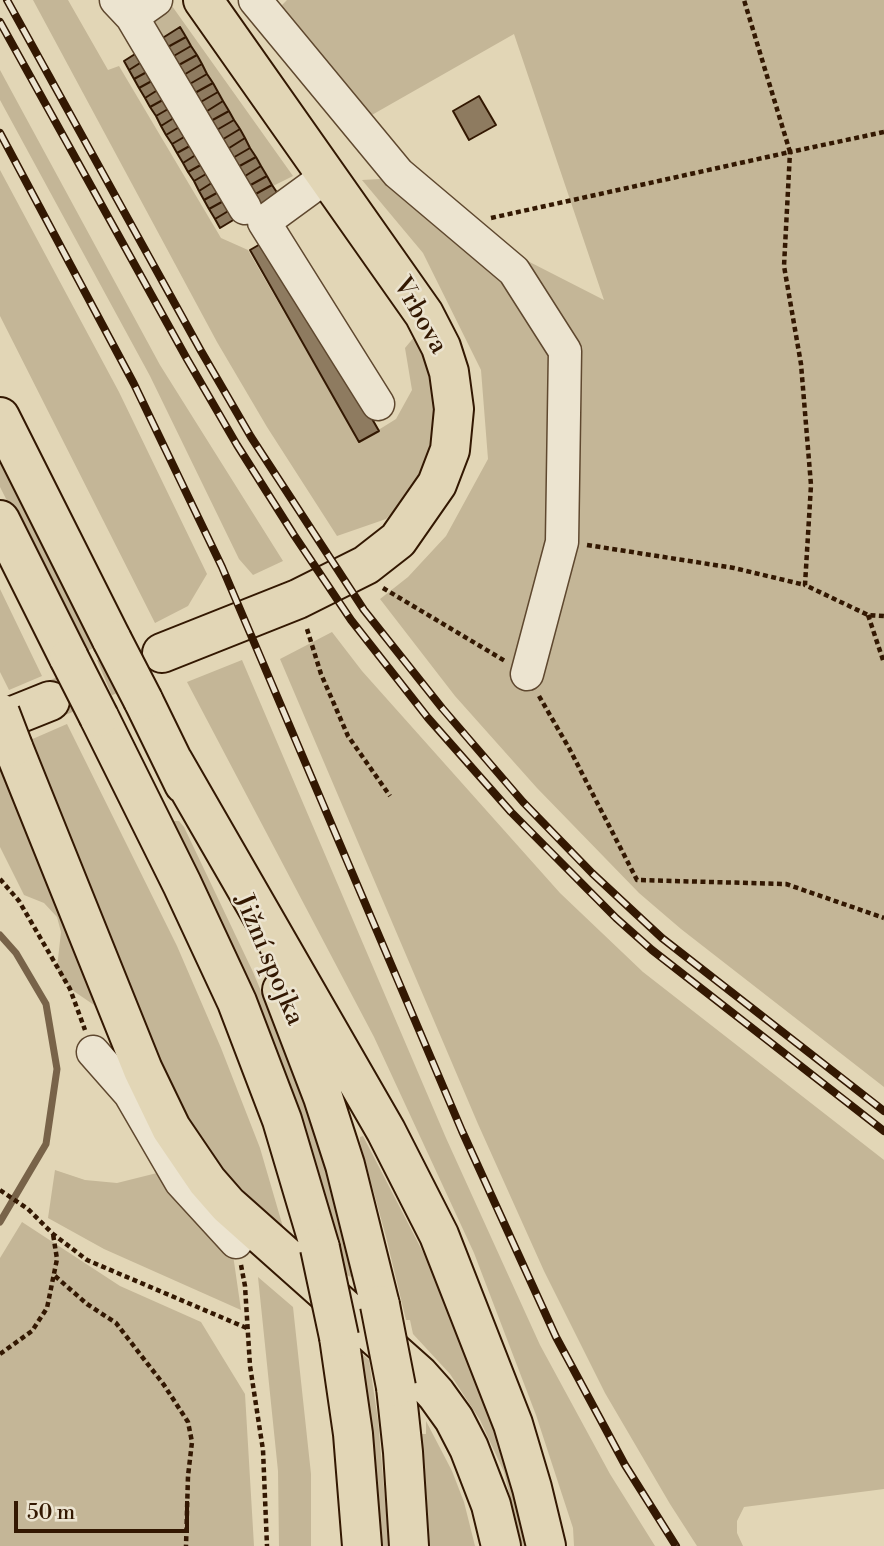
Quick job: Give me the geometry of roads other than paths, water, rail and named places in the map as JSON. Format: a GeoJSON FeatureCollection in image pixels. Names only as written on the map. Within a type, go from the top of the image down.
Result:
{"type":"FeatureCollection","features":[{"type":"Feature","properties":{"kind":"main road","name":"Vrbova"},"geometry":{"type":"LineString","coordinates":[[162,653],[298,599],[366,565],[398,540],[437,484],[450,450],[454,409],[449,372],[441,346],[424,314],[204,0]]}},
{"type":"Feature","properties":{"kind":"main road","name":"Jižní spojka"},"geometry":{"type":"LineString","coordinates":[[0,417],[235,883],[304,1044],[345,1165],[380,1305],[396,1387],[409,1546]]}},
{"type":"Feature","properties":{"kind":"main road","name":"Jižní spojka"},"geometry":{"type":"LineString","coordinates":[[0,520],[188,896],[237,1002],[282,1120],[320,1248],[339,1337],[353,1434],[362,1546]]}},
{"type":"Feature","properties":{"kind":"main road"},"geometry":{"type":"LineString","coordinates":[[50,701],[4,727],[139,1060],[171,1128],[188,1155],[228,1205],[436,1394],[454,1419],[473,1457],[491,1504],[501,1546]]}},
{"type":"Feature","properties":{"kind":"main road"},"geometry":{"type":"LineString","coordinates":[[173,761],[386,1131],[439,1235],[513,1424],[546,1546]]}},
{"type":"Feature","properties":{"kind":"lane"},"geometry":{"type":"LineString","coordinates":[[255,0],[398,173],[514,271],[565,351],[562,542],[527,674]]}},
{"type":"Feature","properties":{"kind":"lane"},"geometry":{"type":"LineString","coordinates":[[135,6],[244,208]]}},
{"type":"Feature","properties":{"kind":"lane"},"geometry":{"type":"LineString","coordinates":[[327,176],[264,222],[378,404]]}},
{"type":"Feature","properties":{"kind":"lane"},"geometry":{"type":"LineString","coordinates":[[93,1052],[130,1094],[181,1182],[236,1242]]}},
{"type":"Feature","properties":{"kind":"waterway"},"geometry":{"type":"LineString","coordinates":[[0,935],[16,953],[46,1004],[57,1069],[46,1144],[0,1222]]}},
{"type":"Feature","properties":{"kind":"tunnel"},"geometry":{"type":"LineString","coordinates":[[52,700],[158,655]]}},
{"type":"Feature","properties":{"kind":"railway"},"geometry":{"type":"LineString","coordinates":[[7,0],[251,437],[364,610],[442,708],[523,802],[592,873],[662,938],[884,1111]]}},
{"type":"Feature","properties":{"kind":"railway"},"geometry":{"type":"LineString","coordinates":[[0,22],[237,445],[351,620],[428,718],[511,812],[616,918],[652,950],[884,1131]]}},
{"type":"Feature","properties":{"kind":"railway"},"geometry":{"type":"LineString","coordinates":[[0,133],[134,384],[222,567],[462,1131],[556,1337],[625,1465],[676,1546]]}}]}
